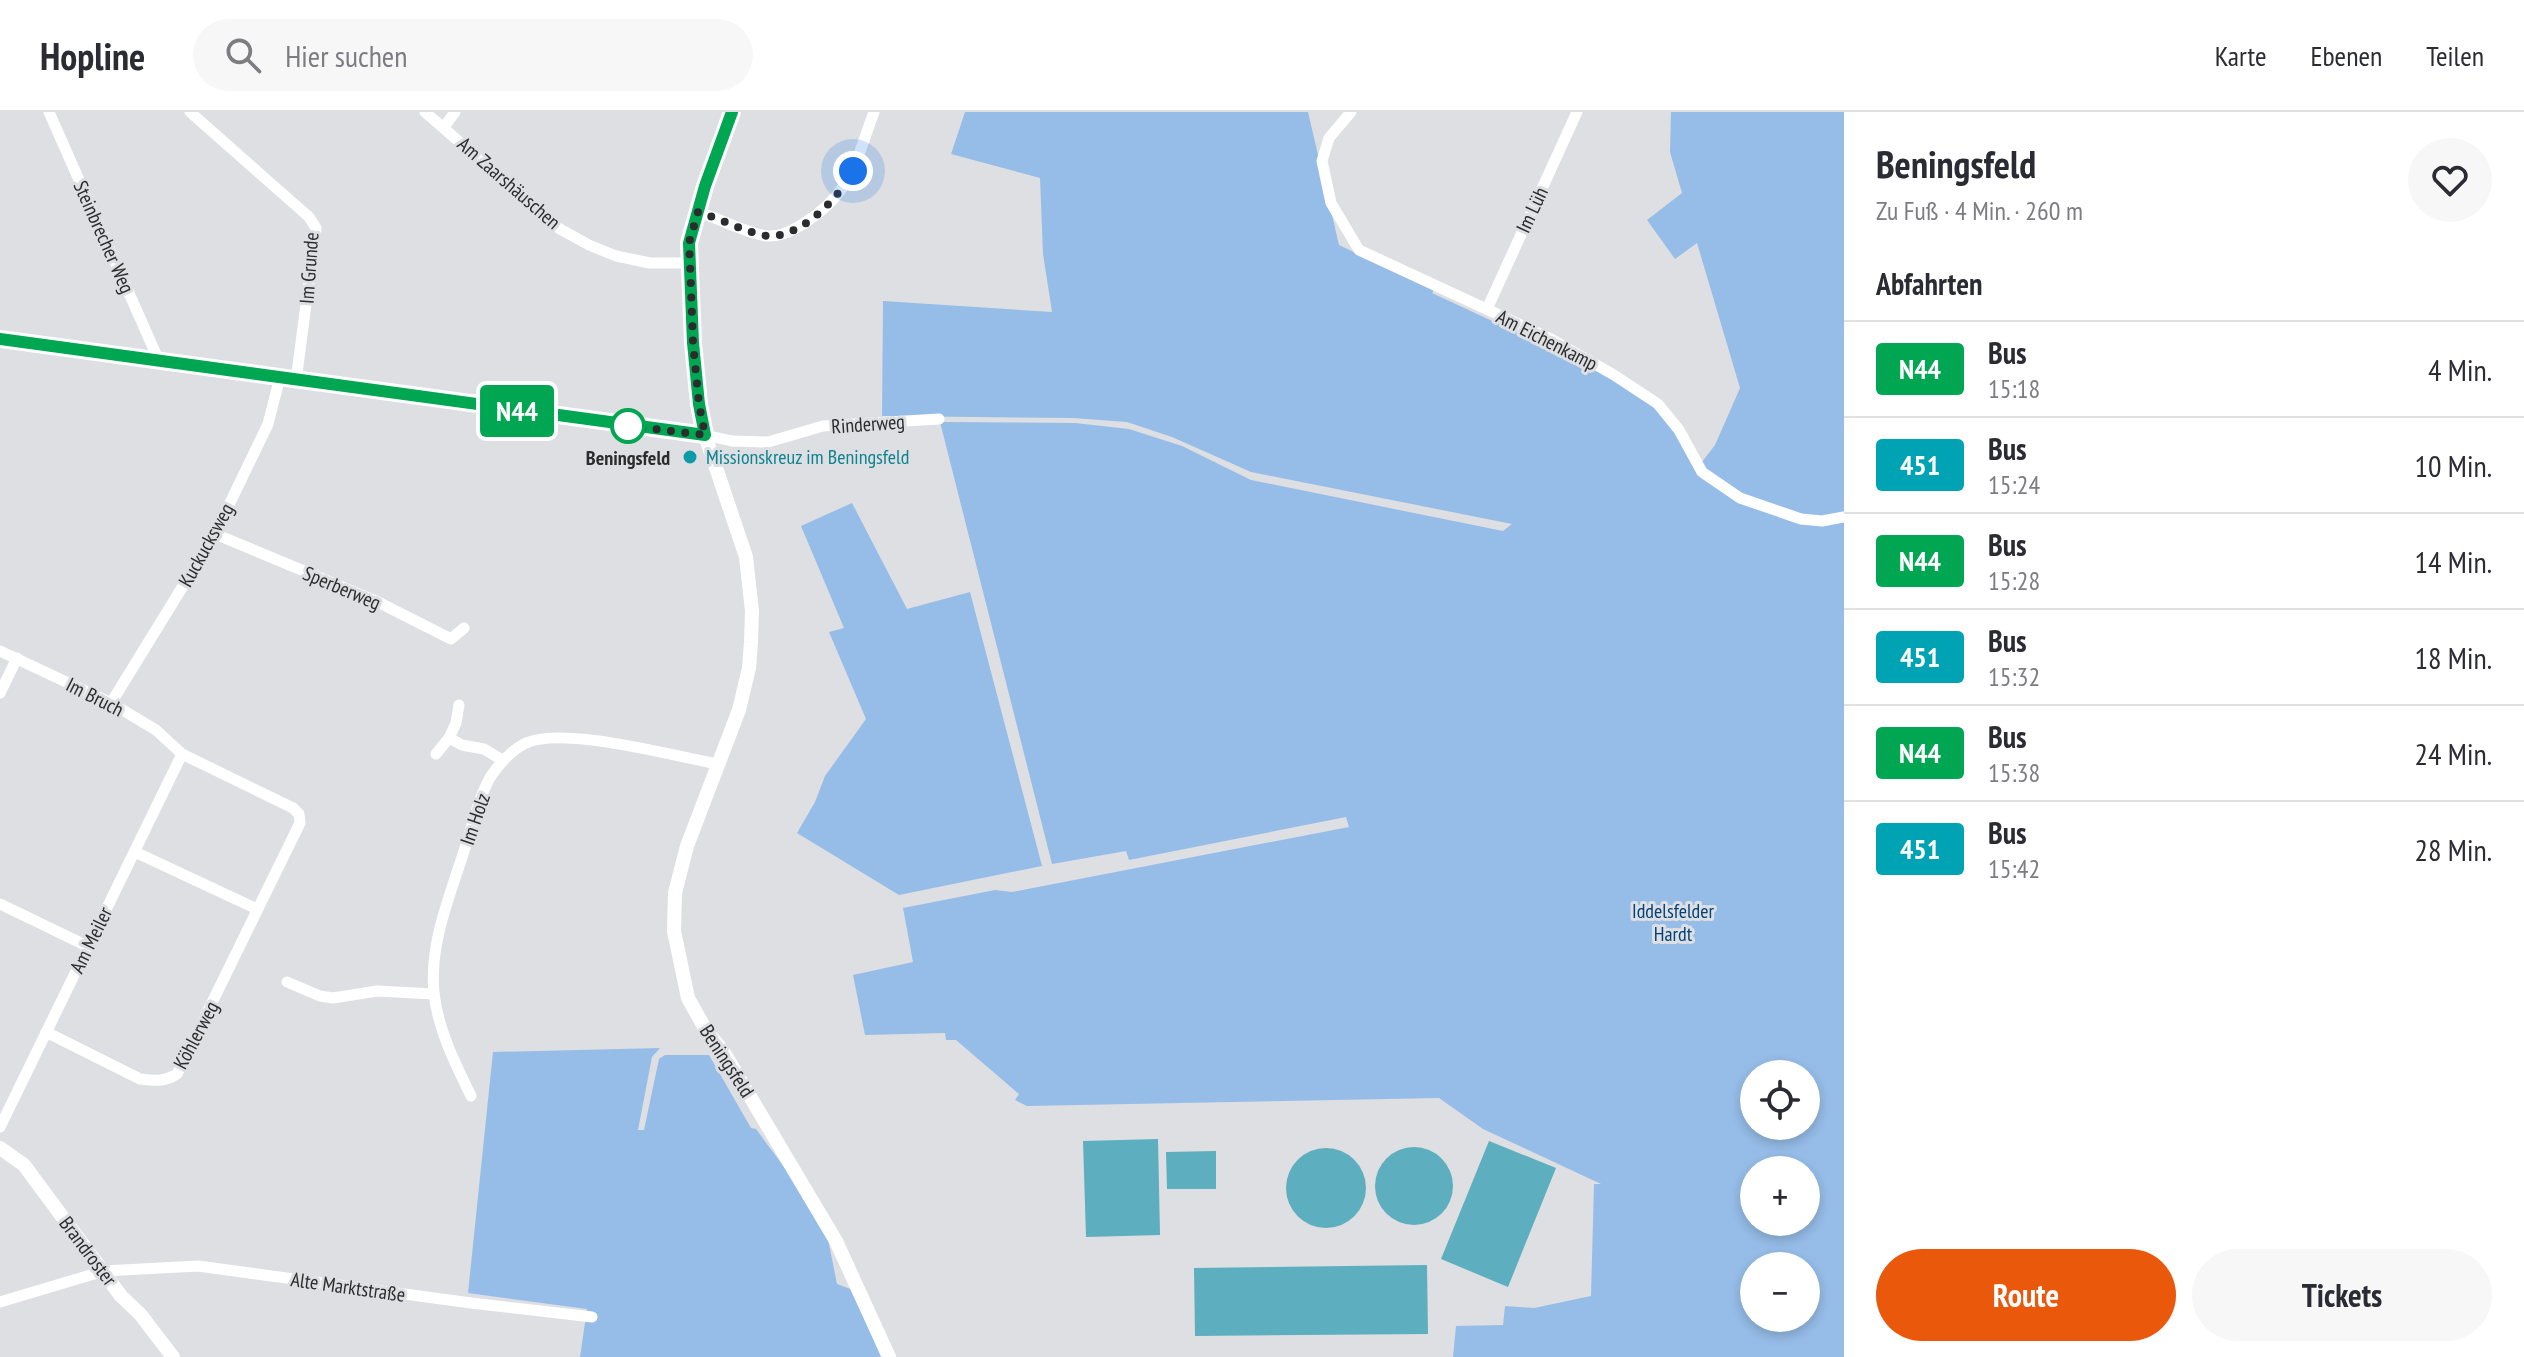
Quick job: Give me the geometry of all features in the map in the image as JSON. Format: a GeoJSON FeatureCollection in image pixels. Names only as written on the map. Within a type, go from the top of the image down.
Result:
{"type":"FeatureCollection","features":[{"type":"Feature","properties":{"kind":"street","name":"Steinbrecher Weg"},"geometry":{"type":"LineString","coordinates":[[50,112],[159,361]]}},
{"type":"Feature","properties":{"kind":"street","name":"Im Grunde"},"geometry":{"type":"LineString","coordinates":[[190,112],[309,217],[316,228],[296,381]]}},
{"type":"Feature","properties":{"kind":"street","name":"Am Zaarshäuschen"},"geometry":{"type":"LineString","coordinates":[[425,112],[560,229],[616,256],[650,263],[690,263]]}},
{"type":"Feature","properties":{"kind":"street"},"geometry":{"type":"LineString","coordinates":[[444,127],[455,112]]}},
{"type":"Feature","properties":{"kind":"street","name":"Beningsfeld"},"geometry":{"type":"LineString","coordinates":[[732,112],[689,243],[699,404],[705,435],[746,557],[752,611],[749,668],[739,710],[687,846],[675,893],[674,936],[688,998],[836,1241],[889,1357]]}},
{"type":"Feature","properties":{"kind":"street"},"geometry":{"type":"LineString","coordinates":[[698,212],[762,235],[776,236],[792,230],[831,202],[843,189],[853,171],[874,112]]}},
{"type":"Feature","properties":{"kind":"street","name":"Am Eichenkamp"},"geometry":{"type":"LineString","coordinates":[[1351,112],[1329,138],[1322,161],[1331,203],[1359,250],[1570,349],[1658,404],[1679,430],[1702,472],[1740,498],[1801,519],[1822,521],[1844,517]]}},
{"type":"Feature","properties":{"kind":"street","name":"Im Lüh"},"geometry":{"type":"LineString","coordinates":[[1487,309],[1577,112]]}},
{"type":"Feature","properties":{"kind":"street"},"geometry":{"type":"LineString","coordinates":[[0,339],[705,435]]}},
{"type":"Feature","properties":{"kind":"street","name":"Kuckucksweg"},"geometry":{"type":"LineString","coordinates":[[111,703],[215,534],[268,424],[280,377]]}},
{"type":"Feature","properties":{"kind":"street","name":"Rinderweg"},"geometry":{"type":"LineString","coordinates":[[705,435],[732,441],[768,442],[823,426],[939,419]]}},
{"type":"Feature","properties":{"kind":"street","name":"Sperberweg"},"geometry":{"type":"LineString","coordinates":[[215,534],[376,601],[451,639],[464,628]]}},
{"type":"Feature","properties":{"kind":"street","name":"Im Bruch"},"geometry":{"type":"LineString","coordinates":[[0,651],[111,703],[156,730],[182,754]]}},
{"type":"Feature","properties":{"kind":"street"},"geometry":{"type":"LineString","coordinates":[[0,693],[17,658]]}},
{"type":"Feature","properties":{"kind":"street"},"geometry":{"type":"LineString","coordinates":[[436,754],[449,738],[459,705]]}},
{"type":"Feature","properties":{"kind":"street"},"geometry":{"type":"LineString","coordinates":[[449,738],[462,745],[484,749],[502,760],[516,749],[540,739],[584,739],[718,764]]}},
{"type":"Feature","properties":{"kind":"street","name":"Am Meiler"},"geometry":{"type":"LineString","coordinates":[[0,1127],[182,754]]}},
{"type":"Feature","properties":{"kind":"street","name":"Köhlerweg"},"geometry":{"type":"LineString","coordinates":[[46,1032],[140,1079],[156,1082],[168,1080],[183,1067],[300,823],[299,814],[293,808],[182,754]]}},
{"type":"Feature","properties":{"kind":"street","name":"Im Holz"},"geometry":{"type":"LineString","coordinates":[[471,1096],[446,1044],[434,994],[434,968],[438,935],[483,793],[502,760]]}},
{"type":"Feature","properties":{"kind":"street"},"geometry":{"type":"LineString","coordinates":[[135,852],[257,909]]}},
{"type":"Feature","properties":{"kind":"street"},"geometry":{"type":"LineString","coordinates":[[0,904],[87,946]]}},
{"type":"Feature","properties":{"kind":"street"},"geometry":{"type":"LineString","coordinates":[[287,982],[333,998],[377,991],[434,994]]}},
{"type":"Feature","properties":{"kind":"street","name":"Brandroster"},"geometry":{"type":"LineString","coordinates":[[0,1148],[24,1165],[173,1357]]}},
{"type":"Feature","properties":{"kind":"street","name":"Alte Marktstraße"},"geometry":{"type":"LineString","coordinates":[[0,1302],[104,1271],[198,1266],[592,1317]]}},
{"type":"Feature","properties":{"kind":"green space","name":"Iddelsfelder Hardt"},"geometry":{"type":"Polygon","coordinates":[[[965,112],[1308,112],[1339,245],[1434,290],[1432,293],[1627,384],[1666,418],[1702,462],[1715,445],[1740,388],[1697,243],[1675,259],[1647,220],[1682,193],[1670,152],[1671,112],[1844,112],[1844,1357],[1453,1357],[1456,1326],[1503,1325],[1505,1306],[1534,1308],[1591,1296],[1594,1184],[1601,1184],[1483,1129],[1439,1098],[1027,1106],[1015,1100],[1019,1094],[956,1040],[946,1040],[945,1033],[865,1035],[853,975],[913,962],[903,908],[995,890],[1012,892],[1349,827],[1346,817],[1129,860],[1126,851],[1052,864],[940,422],[1075,423],[1129,429],[1182,446],[1251,480],[1503,531],[1512,524],[1251,472],[1172,437],[1127,422],[1073,418],[882,416],[883,301],[1052,312],[1043,254],[1040,178],[951,154],[965,112]]]}},
{"type":"Feature","properties":{"kind":"green space"},"geometry":{"type":"Polygon","coordinates":[[[852,503],[907,609],[970,592],[1042,866],[899,895],[797,833],[815,802],[825,776],[866,719],[829,632],[844,628],[801,526],[852,503]]]}},
{"type":"Feature","properties":{"kind":"green space"},"geometry":{"type":"Polygon","coordinates":[[[660,1048],[652,1057],[638,1130],[644,1130],[659,1059],[665,1055],[709,1055],[751,1128],[756,1129],[787,1171],[828,1239],[837,1284],[853,1290],[881,1357],[580,1357],[587,1309],[468,1293],[493,1052],[660,1048]]]}},
{"type":"Feature","properties":{"kind":"shaded area"},"geometry":{"type":"Polygon","coordinates":[[[1158,1139],[1160,1235],[1086,1237],[1083,1141],[1158,1139]]]}},
{"type":"Feature","properties":{"kind":"shaded area"},"geometry":{"type":"Polygon","coordinates":[[[1489,1141],[1556,1168],[1508,1287],[1441,1259],[1489,1141]]]}},
{"type":"Feature","properties":{"kind":"shaded area"},"geometry":{"type":"Polygon","coordinates":[[[1406,1147],[1422,1147],[1436,1153],[1447,1164],[1453,1186],[1447,1208],[1436,1219],[1422,1225],[1406,1225],[1392,1219],[1381,1208],[1375,1194],[1375,1178],[1381,1164],[1392,1153],[1406,1147]]]}},
{"type":"Feature","properties":{"kind":"shaded area"},"geometry":{"type":"Polygon","coordinates":[[[1326,1148],[1341,1151],[1354,1160],[1363,1173],[1366,1188],[1363,1203],[1354,1216],[1341,1225],[1326,1228],[1311,1225],[1298,1216],[1289,1203],[1286,1188],[1289,1173],[1298,1160],[1311,1151],[1326,1148]]]}},
{"type":"Feature","properties":{"kind":"shaded area"},"geometry":{"type":"Polygon","coordinates":[[[1216,1151],[1216,1189],[1167,1189],[1166,1152],[1216,1151]]]}},
{"type":"Feature","properties":{"kind":"shaded area"},"geometry":{"type":"Polygon","coordinates":[[[1427,1265],[1428,1334],[1195,1336],[1194,1268],[1427,1265]]]}},
{"type":"Feature","properties":{"kind":"bus line","name":"N44"},"geometry":{"type":"LineString","coordinates":[[0,339],[705,435],[693,343],[689,243],[705,186],[732,112]]}},
{"type":"Feature","properties":{"kind":"place","name":"Beningsfeld"},"geometry":{"type":"Point","coordinates":[628,426]}},
{"type":"Feature","properties":{"kind":"place","name":"Missionskreuz im Beningsfeld"},"geometry":{"type":"Point","coordinates":[690,457]}},
{"type":"Feature","properties":{"kind":"route"},"geometry":{"type":"LineString","coordinates":[[628,426],[705,435],[693,343],[689,243],[698,212],[762,235],[776,236],[792,230],[831,202],[853,171]]}}]}
